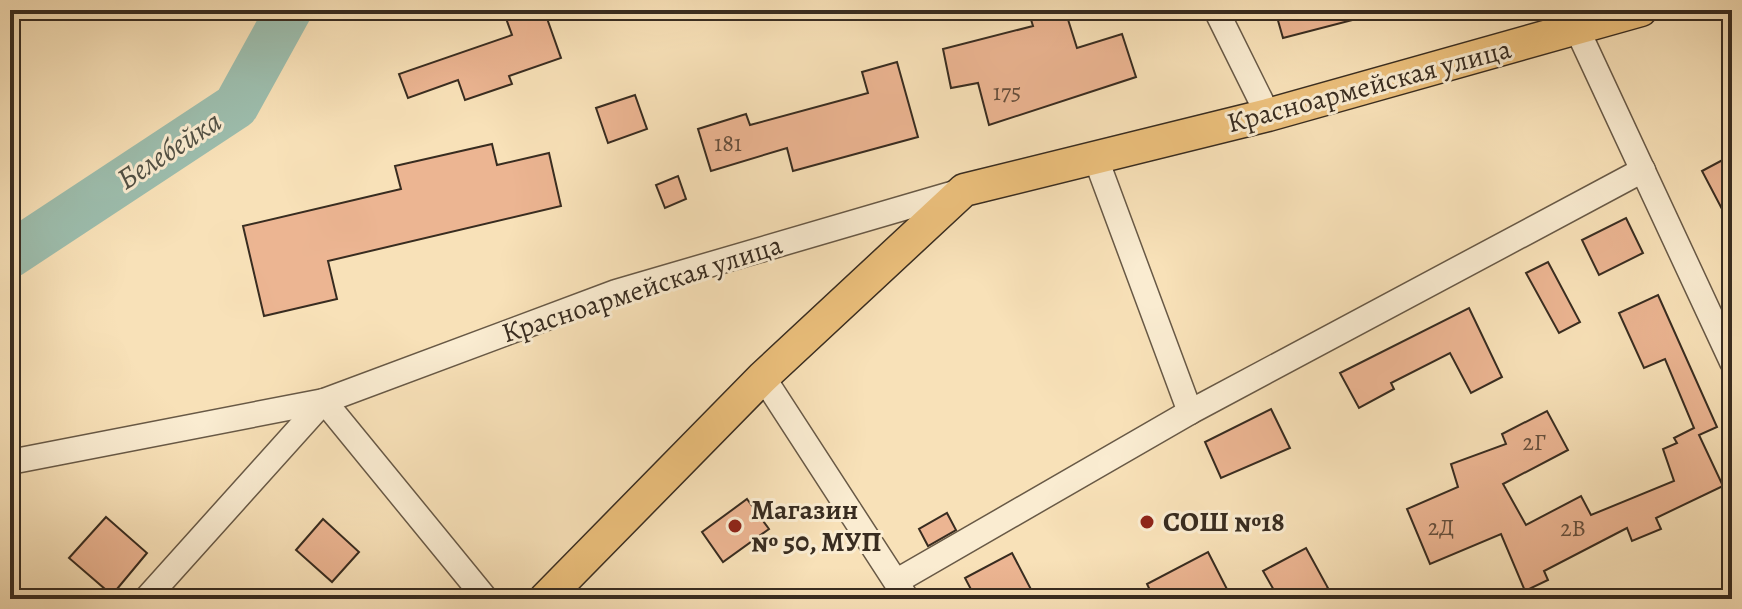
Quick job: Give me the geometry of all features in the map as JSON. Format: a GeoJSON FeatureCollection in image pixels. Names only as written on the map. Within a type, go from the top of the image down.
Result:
{"type":"FeatureCollection","features":[{"type":"Feature","properties":{"kind":"main road","name":"Красноармейская улица"},"geometry":{"type":"LineString","coordinates":[[545,599],[763,377],[964,190],[1268,115],[1641,10]]}},
{"type":"Feature","properties":{"kind":"street"},"geometry":{"type":"LineString","coordinates":[[1216,10],[1268,115]]}},
{"type":"Feature","properties":{"kind":"street"},"geometry":{"type":"LineString","coordinates":[[1577,29],[1732,362]]}},
{"type":"Feature","properties":{"kind":"street"},"geometry":{"type":"LineString","coordinates":[[1096,159],[1190,412]]}},
{"type":"Feature","properties":{"kind":"street"},"geometry":{"type":"LineString","coordinates":[[763,377],[902,590],[1190,412],[1643,170]]}},
{"type":"Feature","properties":{"kind":"street","name":"Красноармейская улица"},"geometry":{"type":"LineString","coordinates":[[10,462],[324,401],[616,292],[964,190]]}},
{"type":"Feature","properties":{"kind":"street"},"geometry":{"type":"LineString","coordinates":[[146,599],[324,401],[486,599]]}},
{"type":"Feature","properties":{"kind":"building"},"geometry":{"type":"Polygon","coordinates":[[[503,10],[544,10],[561,58],[509,76],[512,84],[465,100],[458,80],[408,98],[399,74],[512,35],[503,10]]]}},
{"type":"Feature","properties":{"kind":"building"},"geometry":{"type":"Polygon","coordinates":[[[1028,10],[1065,10],[1077,48],[1122,34],[1136,77],[989,125],[978,83],[951,88],[943,49],[1033,26],[1028,10]]]}},
{"type":"Feature","properties":{"kind":"building"},"geometry":{"type":"Polygon","coordinates":[[[1275,10],[1363,10],[1364,17],[1283,38],[1275,10]]]}},
{"type":"Feature","properties":{"kind":"building"},"geometry":{"type":"Polygon","coordinates":[[[897,62],[918,137],[793,171],[787,148],[711,171],[698,129],[746,114],[750,125],[868,93],[862,72],[897,62]]]}},
{"type":"Feature","properties":{"kind":"building"},"geometry":{"type":"Polygon","coordinates":[[[635,95],[647,129],[608,143],[596,108],[635,95]]]}},
{"type":"Feature","properties":{"kind":"building"},"geometry":{"type":"Polygon","coordinates":[[[492,144],[497,165],[549,153],[561,206],[328,261],[337,299],[264,316],[243,226],[401,189],[395,166],[492,144]]]}},
{"type":"Feature","properties":{"kind":"building"},"geometry":{"type":"Polygon","coordinates":[[[1732,155],[1732,228],[1702,171],[1732,155]]]}},
{"type":"Feature","properties":{"kind":"building"},"geometry":{"type":"Polygon","coordinates":[[[678,176],[686,199],[665,208],[656,185],[678,176]]]}},
{"type":"Feature","properties":{"kind":"building"},"geometry":{"type":"Polygon","coordinates":[[[1626,218],[1643,253],[1599,275],[1582,240],[1626,218]]]}},
{"type":"Feature","properties":{"kind":"building"},"geometry":{"type":"Polygon","coordinates":[[[1548,262],[1580,322],[1559,333],[1526,273],[1548,262]]]}},
{"type":"Feature","properties":{"kind":"building"},"geometry":{"type":"Polygon","coordinates":[[[1658,295],[1717,427],[1699,435],[1723,486],[1656,518],[1661,529],[1632,541],[1627,528],[1544,571],[1548,580],[1525,591],[1501,534],[1430,564],[1407,509],[1458,487],[1451,464],[1506,444],[1502,434],[1547,411],[1568,450],[1503,484],[1526,525],[1581,496],[1591,515],[1674,481],[1663,449],[1677,443],[1674,438],[1694,428],[1665,359],[1644,368],[1619,313],[1658,295]]]}},
{"type":"Feature","properties":{"kind":"building"},"geometry":{"type":"Polygon","coordinates":[[[1469,308],[1502,377],[1471,393],[1450,353],[1391,383],[1394,389],[1359,408],[1340,373],[1469,308]]]}},
{"type":"Feature","properties":{"kind":"building"},"geometry":{"type":"Polygon","coordinates":[[[1271,409],[1290,448],[1221,478],[1205,442],[1271,409]]]}},
{"type":"Feature","properties":{"kind":"building"},"geometry":{"type":"Polygon","coordinates":[[[747,499],[769,529],[723,562],[702,532],[747,499]]]}},
{"type":"Feature","properties":{"kind":"building"},"geometry":{"type":"Polygon","coordinates":[[[947,513],[956,530],[928,546],[919,529],[947,513]]]}},
{"type":"Feature","properties":{"kind":"building"},"geometry":{"type":"Polygon","coordinates":[[[106,517],[147,553],[112,595],[69,558],[106,517]]]}},
{"type":"Feature","properties":{"kind":"building"},"geometry":{"type":"Polygon","coordinates":[[[323,519],[359,552],[332,582],[296,550],[323,519]]]}},
{"type":"Feature","properties":{"kind":"building"},"geometry":{"type":"Polygon","coordinates":[[[1306,548],[1328,588],[1308,599],[1279,599],[1263,571],[1306,548]]]}},
{"type":"Feature","properties":{"kind":"building"},"geometry":{"type":"Polygon","coordinates":[[[1208,552],[1232,599],[1154,599],[1147,584],[1208,552]]]}},
{"type":"Feature","properties":{"kind":"building"},"geometry":{"type":"Polygon","coordinates":[[[1012,553],[1036,599],[976,599],[965,578],[1012,553]]]}},
{"type":"Feature","properties":{"kind":"waterway","name":"Белебейка"},"geometry":{"type":"LineString","coordinates":[[10,255],[236,106],[289,10]]}},
{"type":"Feature","properties":{"kind":"place","name":"СОШ №18"},"geometry":{"type":"Point","coordinates":[1147,522]}},
{"type":"Feature","properties":{"kind":"place","name":"Магазин № 50, МУП"},"geometry":{"type":"Point","coordinates":[735,526]}}]}
